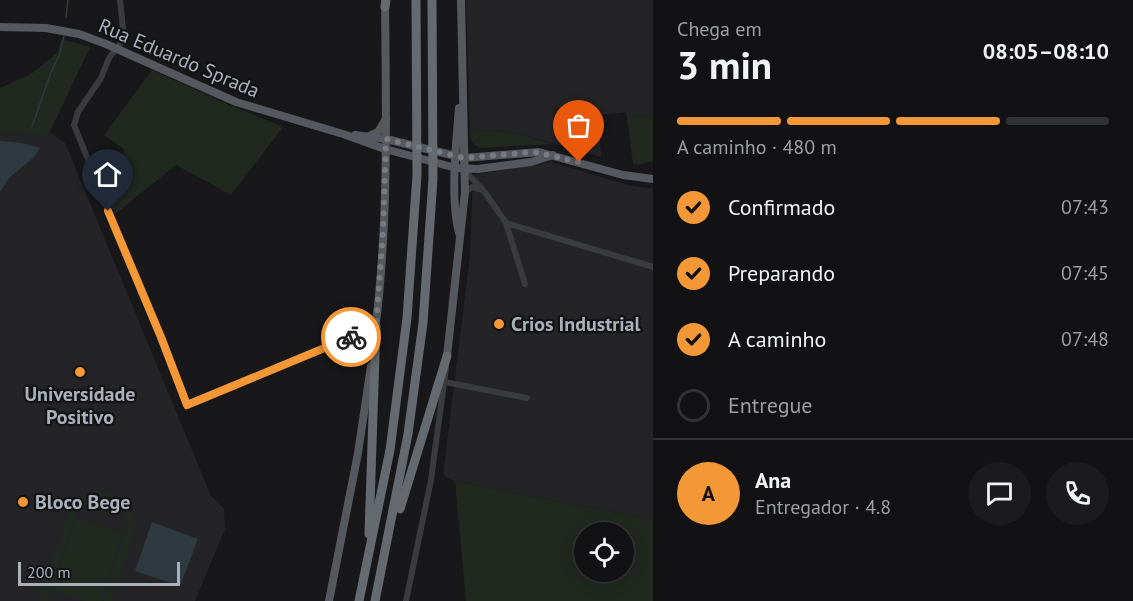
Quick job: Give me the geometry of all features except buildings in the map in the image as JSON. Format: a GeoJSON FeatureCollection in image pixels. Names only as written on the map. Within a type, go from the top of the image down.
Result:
{"type":"FeatureCollection","features":[{"type":"Feature","properties":{"kind":"highway"},"geometry":{"type":"LineString","coordinates":[[359,601],[390,450],[411,272],[417,176],[416,0]]}},
{"type":"Feature","properties":{"kind":"highway"},"geometry":{"type":"LineString","coordinates":[[375,601],[396,502],[414,397],[427,282],[434,137],[432,0]]}},
{"type":"Feature","properties":{"kind":"highway"},"geometry":{"type":"LineString","coordinates":[[368,560],[376,326]]}},
{"type":"Feature","properties":{"kind":"highway"},"geometry":{"type":"LineString","coordinates":[[375,601],[403,498],[447,356]]}},
{"type":"Feature","properties":{"kind":"main road"},"geometry":{"type":"LineString","coordinates":[[460,235],[456,219],[460,169],[461,0]]}},
{"type":"Feature","properties":{"kind":"main road"},"geometry":{"type":"LineString","coordinates":[[328,601],[358,453],[376,326],[386,150],[385,2]]}},
{"type":"Feature","properties":{"kind":"main road","name":"Rua Eduardo Sprada"},"geometry":{"type":"LineString","coordinates":[[0,27],[46,28],[68,32],[117,48],[236,102],[343,134],[386,150],[460,169],[531,162],[553,155]]}},
{"type":"Feature","properties":{"kind":"main road"},"geometry":{"type":"LineString","coordinates":[[366,137],[378,132],[386,118]]}},
{"type":"Feature","properties":{"kind":"main road","name":"Rua Eduardo Sprada"},"geometry":{"type":"LineString","coordinates":[[343,134],[386,139],[460,157],[531,152],[553,155],[623,175],[653,179]]}},
{"type":"Feature","properties":{"kind":"main road"},"geometry":{"type":"LineString","coordinates":[[447,356],[456,293],[465,192],[460,169]]}},
{"type":"Feature","properties":{"kind":"street"},"geometry":{"type":"LineString","coordinates":[[120,0],[124,34],[109,58],[101,78],[78,112],[74,125],[187,405],[376,326]]}},
{"type":"Feature","properties":{"kind":"street"},"geometry":{"type":"LineString","coordinates":[[460,169],[484,191],[506,224],[525,285]]}},
{"type":"Feature","properties":{"kind":"street"},"geometry":{"type":"LineString","coordinates":[[465,192],[472,187],[484,191]]}},
{"type":"Feature","properties":{"kind":"street"},"geometry":{"type":"LineString","coordinates":[[506,224],[651,266]]}},
{"type":"Feature","properties":{"kind":"street"},"geometry":{"type":"LineString","coordinates":[[406,601],[429,490],[447,356]]}},
{"type":"Feature","properties":{"kind":"street"},"geometry":{"type":"LineString","coordinates":[[445,382],[527,398]]}},
{"type":"Feature","properties":{"kind":"shaded area"},"geometry":{"type":"Polygon","coordinates":[[[466,0],[653,0],[653,115],[627,118],[626,112],[598,115],[601,157],[515,133],[470,129],[466,0]]]}},
{"type":"Feature","properties":{"kind":"shaded area"},"geometry":{"type":"Polygon","coordinates":[[[61,39],[90,47],[48,136],[0,131],[0,88],[31,74],[58,52],[61,39]]]}},
{"type":"Feature","properties":{"kind":"shaded area"},"geometry":{"type":"Polygon","coordinates":[[[152,70],[283,127],[231,195],[176,165],[115,214],[103,189],[125,150],[104,135],[152,70]]]}},
{"type":"Feature","properties":{"kind":"shaded area"},"geometry":{"type":"Polygon","coordinates":[[[653,115],[653,161],[633,164],[627,118],[653,115]]]}},
{"type":"Feature","properties":{"kind":"shaded area","name":"Universidade Positivo"},"geometry":{"type":"Polygon","coordinates":[[[0,125],[38,129],[51,133],[65,143],[211,496],[224,509],[225,529],[195,601],[0,601],[0,125]]]}},
{"type":"Feature","properties":{"kind":"shaded area"},"geometry":{"type":"Polygon","coordinates":[[[470,129],[515,133],[553,144],[482,148],[473,143],[470,129]]]}},
{"type":"Feature","properties":{"kind":"shaded area"},"geometry":{"type":"Polygon","coordinates":[[[0,141],[22,143],[40,148],[34,157],[9,178],[0,192],[0,141]]]}},
{"type":"Feature","properties":{"kind":"shaded area"},"geometry":{"type":"Polygon","coordinates":[[[551,162],[628,185],[653,189],[653,520],[455,481],[443,475],[470,255],[473,175],[551,162]]]}},
{"type":"Feature","properties":{"kind":"shaded area"},"geometry":{"type":"Polygon","coordinates":[[[455,481],[653,520],[653,601],[466,601],[455,481]]]}},
{"type":"Feature","properties":{"kind":"shaded area"},"geometry":{"type":"Polygon","coordinates":[[[95,491],[119,496],[130,507],[135,521],[131,548],[111,601],[103,601],[126,527],[119,508],[105,499],[97,521],[94,521],[102,499],[94,499],[85,502],[76,513],[50,589],[49,601],[40,601],[42,588],[70,509],[80,497],[95,491]]]}},
{"type":"Feature","properties":{"kind":"shaded area"},"geometry":{"type":"Polygon","coordinates":[[[76,518],[123,534],[101,601],[85,601],[52,590],[76,518]]]}},
{"type":"Feature","properties":{"kind":"shaded area"},"geometry":{"type":"Polygon","coordinates":[[[152,522],[198,539],[180,586],[135,571],[152,522]]]}},
{"type":"Feature","properties":{"kind":"waterway"},"geometry":{"type":"LineString","coordinates":[[66,17],[68,0]]}},
{"type":"Feature","properties":{"kind":"waterway"},"geometry":{"type":"LineString","coordinates":[[32,127],[59,56],[64,36]]}},
{"type":"Feature","properties":{"kind":"way so far"},"geometry":{"type":"LineString","coordinates":[[351,337],[376,326],[383,231],[386,139],[464,158],[539,152],[579,162]]}},
{"type":"Feature","properties":{"kind":"place","name":"Crios Industrial"},"geometry":{"type":"Point","coordinates":[499,324]}},
{"type":"Feature","properties":{"kind":"place","name":"Universidade Positivo"},"geometry":{"type":"Point","coordinates":[80,372]}},
{"type":"Feature","properties":{"kind":"place","name":"Bloco Bege"},"geometry":{"type":"Point","coordinates":[23,502]}},
{"type":"Feature","properties":{"kind":"route"},"geometry":{"type":"LineString","coordinates":[[108,211],[187,405],[351,337]]}}]}
